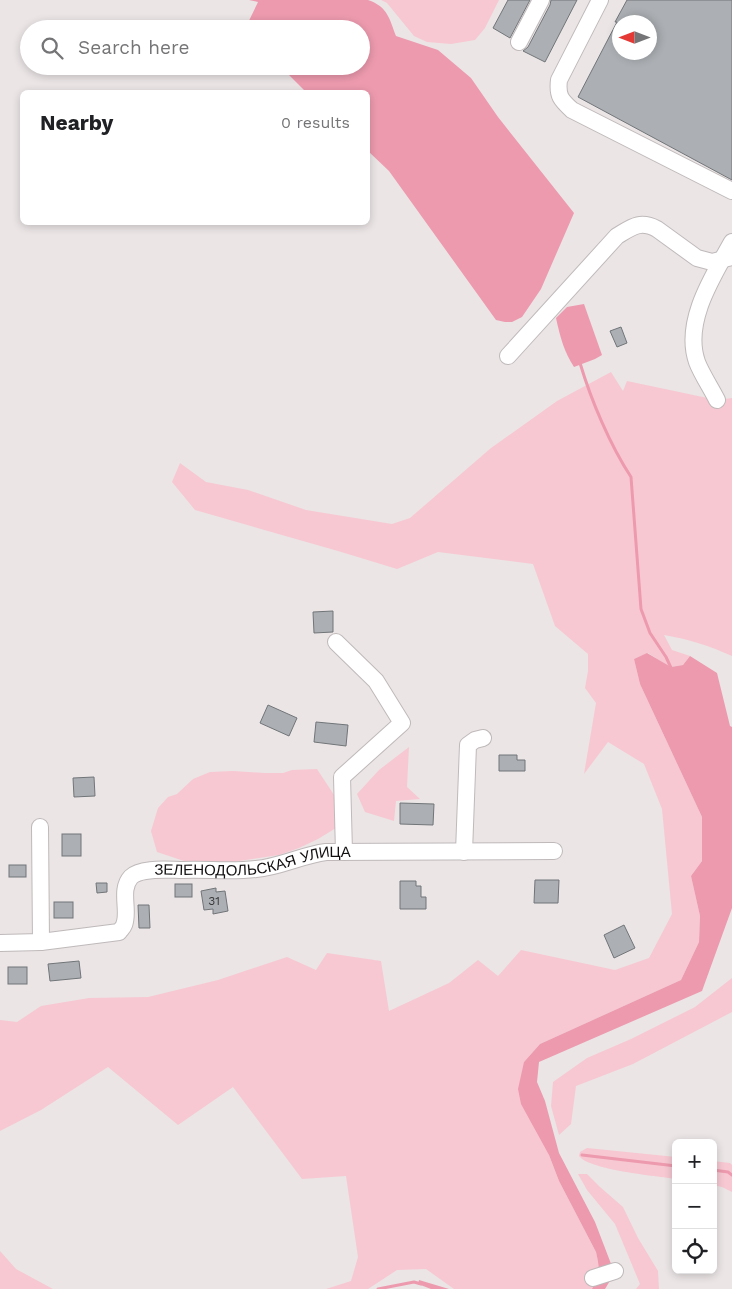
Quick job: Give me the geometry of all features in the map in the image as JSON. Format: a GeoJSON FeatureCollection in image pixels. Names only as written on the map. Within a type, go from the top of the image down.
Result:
{"type":"FeatureCollection","features":[{"type":"Feature","properties":{"kind":"street"},"geometry":{"type":"LineString","coordinates":[[518,42],[541,0]]}},
{"type":"Feature","properties":{"kind":"street"},"geometry":{"type":"LineString","coordinates":[[600,0],[559,80],[558,90],[561,100],[572,110],[732,191]]}},
{"type":"Feature","properties":{"kind":"street"},"geometry":{"type":"LineString","coordinates":[[508,356],[617,236],[634,226],[643,224],[657,229],[697,258],[712,262],[727,258]]}},
{"type":"Feature","properties":{"kind":"street"},"geometry":{"type":"LineString","coordinates":[[717,400],[697,362],[693,342],[695,320],[710,282],[727,258],[732,242]]}},
{"type":"Feature","properties":{"kind":"street"},"geometry":{"type":"LineString","coordinates":[[336,642],[376,681],[402,723],[342,777],[344,852]]}},
{"type":"Feature","properties":{"kind":"street"},"geometry":{"type":"LineString","coordinates":[[464,852],[468,745],[475,740],[483,738]]}},
{"type":"Feature","properties":{"kind":"street"},"geometry":{"type":"LineString","coordinates":[[40,827],[41,942]]}},
{"type":"Feature","properties":{"kind":"street","name":"ЗЕЛЕНОДОЛЬСКАЯ УЛИЦА"},"geometry":{"type":"LineString","coordinates":[[0,943],[41,942],[119,932],[124,925],[126,888],[130,878],[138,872],[148,870],[256,869],[313,854],[344,852],[554,851]]}},
{"type":"Feature","properties":{"kind":"street"},"geometry":{"type":"LineString","coordinates":[[593,1278],[615,1271]]}},
{"type":"Feature","properties":{"kind":"shaded area"},"geometry":{"type":"Polygon","coordinates":[[[249,0],[368,0],[384,10],[396,36],[438,50],[471,78],[498,117],[574,213],[541,289],[522,317],[512,322],[496,320],[389,171],[370,153],[370,90],[304,90],[289,75],[370,75],[370,20],[249,20],[258,2],[249,0]]]}},
{"type":"Feature","properties":{"kind":"shaded area"},"geometry":{"type":"Polygon","coordinates":[[[381,0],[499,0],[485,28],[475,40],[451,44],[427,42],[414,36],[387,3],[381,0]]]}},
{"type":"Feature","properties":{"kind":"shaded area"},"geometry":{"type":"Polygon","coordinates":[[[584,304],[602,355],[574,367],[563,344],[556,318],[567,307],[584,304]]]}},
{"type":"Feature","properties":{"kind":"shaded area"},"geometry":{"type":"Polygon","coordinates":[[[611,372],[623,391],[627,381],[717,400],[732,398],[732,656],[699,643],[664,635],[672,650],[690,656],[683,665],[670,667],[648,653],[634,659],[640,684],[702,817],[702,861],[691,876],[700,916],[699,942],[681,980],[540,1044],[524,1062],[549,1155],[559,1181],[596,1252],[598,1271],[597,1279],[592,1289],[454,1289],[426,1269],[397,1270],[368,1289],[326,1289],[351,1281],[358,1257],[346,1176],[302,1179],[233,1087],[178,1125],[108,1067],[41,1110],[0,1131],[0,1020],[17,1022],[41,1006],[89,998],[148,997],[218,980],[287,957],[316,970],[327,953],[381,961],[389,1011],[449,983],[478,960],[498,976],[521,950],[615,970],[649,958],[672,914],[662,809],[644,764],[608,742],[584,774],[596,703],[585,688],[588,654],[555,626],[533,564],[438,552],[397,569],[195,510],[172,482],[180,463],[206,482],[248,490],[306,510],[392,524],[410,518],[491,448],[557,401],[611,372]]]}},
{"type":"Feature","properties":{"kind":"shaded area"},"geometry":{"type":"Polygon","coordinates":[[[647,653],[671,667],[683,665],[690,656],[717,673],[730,726],[732,727],[732,908],[702,991],[539,1062],[537,1082],[545,1101],[559,1153],[595,1222],[613,1269],[611,1279],[605,1289],[592,1289],[597,1279],[598,1271],[596,1252],[559,1181],[549,1155],[521,1104],[518,1089],[524,1062],[540,1044],[681,980],[699,942],[700,916],[691,876],[702,861],[702,817],[640,684],[634,659],[647,653]]]}},
{"type":"Feature","properties":{"kind":"shaded area"},"geometry":{"type":"Polygon","coordinates":[[[409,747],[407,787],[420,799],[396,801],[394,821],[365,812],[357,794],[379,770],[409,747]]]}},
{"type":"Feature","properties":{"kind":"shaded area"},"geometry":{"type":"Polygon","coordinates":[[[317,769],[338,801],[336,828],[318,839],[279,855],[225,863],[187,862],[157,852],[151,831],[158,808],[168,797],[177,794],[193,779],[210,772],[283,773],[292,770],[317,769]]]}},
{"type":"Feature","properties":{"kind":"shaded area"},"geometry":{"type":"Polygon","coordinates":[[[732,978],[732,1012],[633,1064],[576,1086],[571,1124],[559,1135],[551,1106],[553,1082],[587,1058],[631,1039],[695,1007],[732,978]]]}},
{"type":"Feature","properties":{"kind":"shaded area"},"geometry":{"type":"Polygon","coordinates":[[[587,1148],[672,1157],[672,1178],[609,1169],[585,1161],[579,1156],[580,1152],[587,1148]]]}},
{"type":"Feature","properties":{"kind":"shaded area"},"geometry":{"type":"Polygon","coordinates":[[[717,1161],[732,1165],[732,1192],[717,1186],[717,1161]]]}},
{"type":"Feature","properties":{"kind":"shaded area"},"geometry":{"type":"Polygon","coordinates":[[[578,1174],[587,1174],[623,1207],[638,1238],[658,1271],[659,1289],[636,1289],[640,1284],[615,1224],[587,1190],[578,1174]]]}},
{"type":"Feature","properties":{"kind":"shaded area"},"geometry":{"type":"Polygon","coordinates":[[[0,1251],[16,1269],[53,1289],[0,1289],[0,1251]]]}},
{"type":"Feature","properties":{"kind":"shaded area"},"geometry":{"type":"Polygon","coordinates":[[[419,1280],[449,1289],[431,1289],[418,1284],[419,1280]]]}},
{"type":"Feature","properties":{"kind":"building"},"geometry":{"type":"Polygon","coordinates":[[[508,0],[530,0],[510,38],[493,28],[508,0]]]}},
{"type":"Feature","properties":{"kind":"building"},"geometry":{"type":"Polygon","coordinates":[[[551,0],[577,0],[545,62],[523,51],[528,47],[551,0]]]}},
{"type":"Feature","properties":{"kind":"building"},"geometry":{"type":"Polygon","coordinates":[[[627,0],[732,0],[732,180],[578,97],[612,32],[612,60],[657,60],[657,15],[619,15],[627,0]]]}},
{"type":"Feature","properties":{"kind":"building"},"geometry":{"type":"Polygon","coordinates":[[[621,327],[627,343],[617,347],[610,331],[621,327]]]}},
{"type":"Feature","properties":{"kind":"building"},"geometry":{"type":"Polygon","coordinates":[[[333,611],[333,632],[314,633],[313,612],[333,611]]]}},
{"type":"Feature","properties":{"kind":"building"},"geometry":{"type":"Polygon","coordinates":[[[268,705],[297,718],[289,736],[260,723],[268,705]]]}},
{"type":"Feature","properties":{"kind":"building"},"geometry":{"type":"Polygon","coordinates":[[[316,722],[348,725],[346,746],[314,742],[316,722]]]}},
{"type":"Feature","properties":{"kind":"building"},"geometry":{"type":"Polygon","coordinates":[[[499,755],[517,755],[517,760],[525,760],[525,771],[499,771],[499,755]]]}},
{"type":"Feature","properties":{"kind":"building"},"geometry":{"type":"Polygon","coordinates":[[[94,777],[95,796],[74,797],[73,778],[94,777]]]}},
{"type":"Feature","properties":{"kind":"building"},"geometry":{"type":"Polygon","coordinates":[[[400,803],[434,804],[433,825],[400,824],[400,803]]]}},
{"type":"Feature","properties":{"kind":"building"},"geometry":{"type":"Polygon","coordinates":[[[62,834],[81,834],[81,856],[62,856],[62,834]]]}},
{"type":"Feature","properties":{"kind":"building"},"geometry":{"type":"Polygon","coordinates":[[[9,865],[26,865],[26,877],[9,877],[9,865]]]}},
{"type":"Feature","properties":{"kind":"building"},"geometry":{"type":"Polygon","coordinates":[[[535,880],[559,880],[558,903],[534,903],[535,880]]]}},
{"type":"Feature","properties":{"kind":"building"},"geometry":{"type":"Polygon","coordinates":[[[400,881],[416,881],[416,886],[421,886],[421,897],[426,897],[426,909],[400,909],[400,881]]]}},
{"type":"Feature","properties":{"kind":"building"},"geometry":{"type":"Polygon","coordinates":[[[96,883],[107,883],[107,892],[97,893],[96,883]]]}},
{"type":"Feature","properties":{"kind":"building"},"geometry":{"type":"Polygon","coordinates":[[[175,884],[192,884],[192,897],[175,897],[175,884]]]}},
{"type":"Feature","properties":{"kind":"building"},"geometry":{"type":"Polygon","coordinates":[[[216,888],[216,892],[225,891],[228,911],[213,914],[213,909],[204,910],[201,891],[216,888]]]}},
{"type":"Feature","properties":{"kind":"building"},"geometry":{"type":"Polygon","coordinates":[[[54,902],[73,902],[73,918],[54,918],[54,902]]]}},
{"type":"Feature","properties":{"kind":"building"},"geometry":{"type":"Polygon","coordinates":[[[138,905],[149,905],[150,928],[139,928],[138,905]]]}},
{"type":"Feature","properties":{"kind":"building"},"geometry":{"type":"Polygon","coordinates":[[[624,925],[635,948],[614,958],[604,935],[624,925]]]}},
{"type":"Feature","properties":{"kind":"building"},"geometry":{"type":"Polygon","coordinates":[[[79,961],[81,978],[50,981],[48,964],[79,961]]]}},
{"type":"Feature","properties":{"kind":"building"},"geometry":{"type":"Polygon","coordinates":[[[8,967],[27,967],[27,984],[8,984],[8,967]]]}},
{"type":"Feature","properties":{"kind":"waterway"},"geometry":{"type":"LineString","coordinates":[[580,363],[602,422],[631,477],[641,609],[650,633],[672,670]]}},
{"type":"Feature","properties":{"kind":"waterway"},"geometry":{"type":"LineString","coordinates":[[582,1155],[672,1166]]}},
{"type":"Feature","properties":{"kind":"waterway"},"geometry":{"type":"LineString","coordinates":[[717,1171],[728,1172],[732,1175]]}},
{"type":"Feature","properties":{"kind":"waterway"},"geometry":{"type":"LineString","coordinates":[[378,1289],[414,1282],[421,1284]]}}]}
